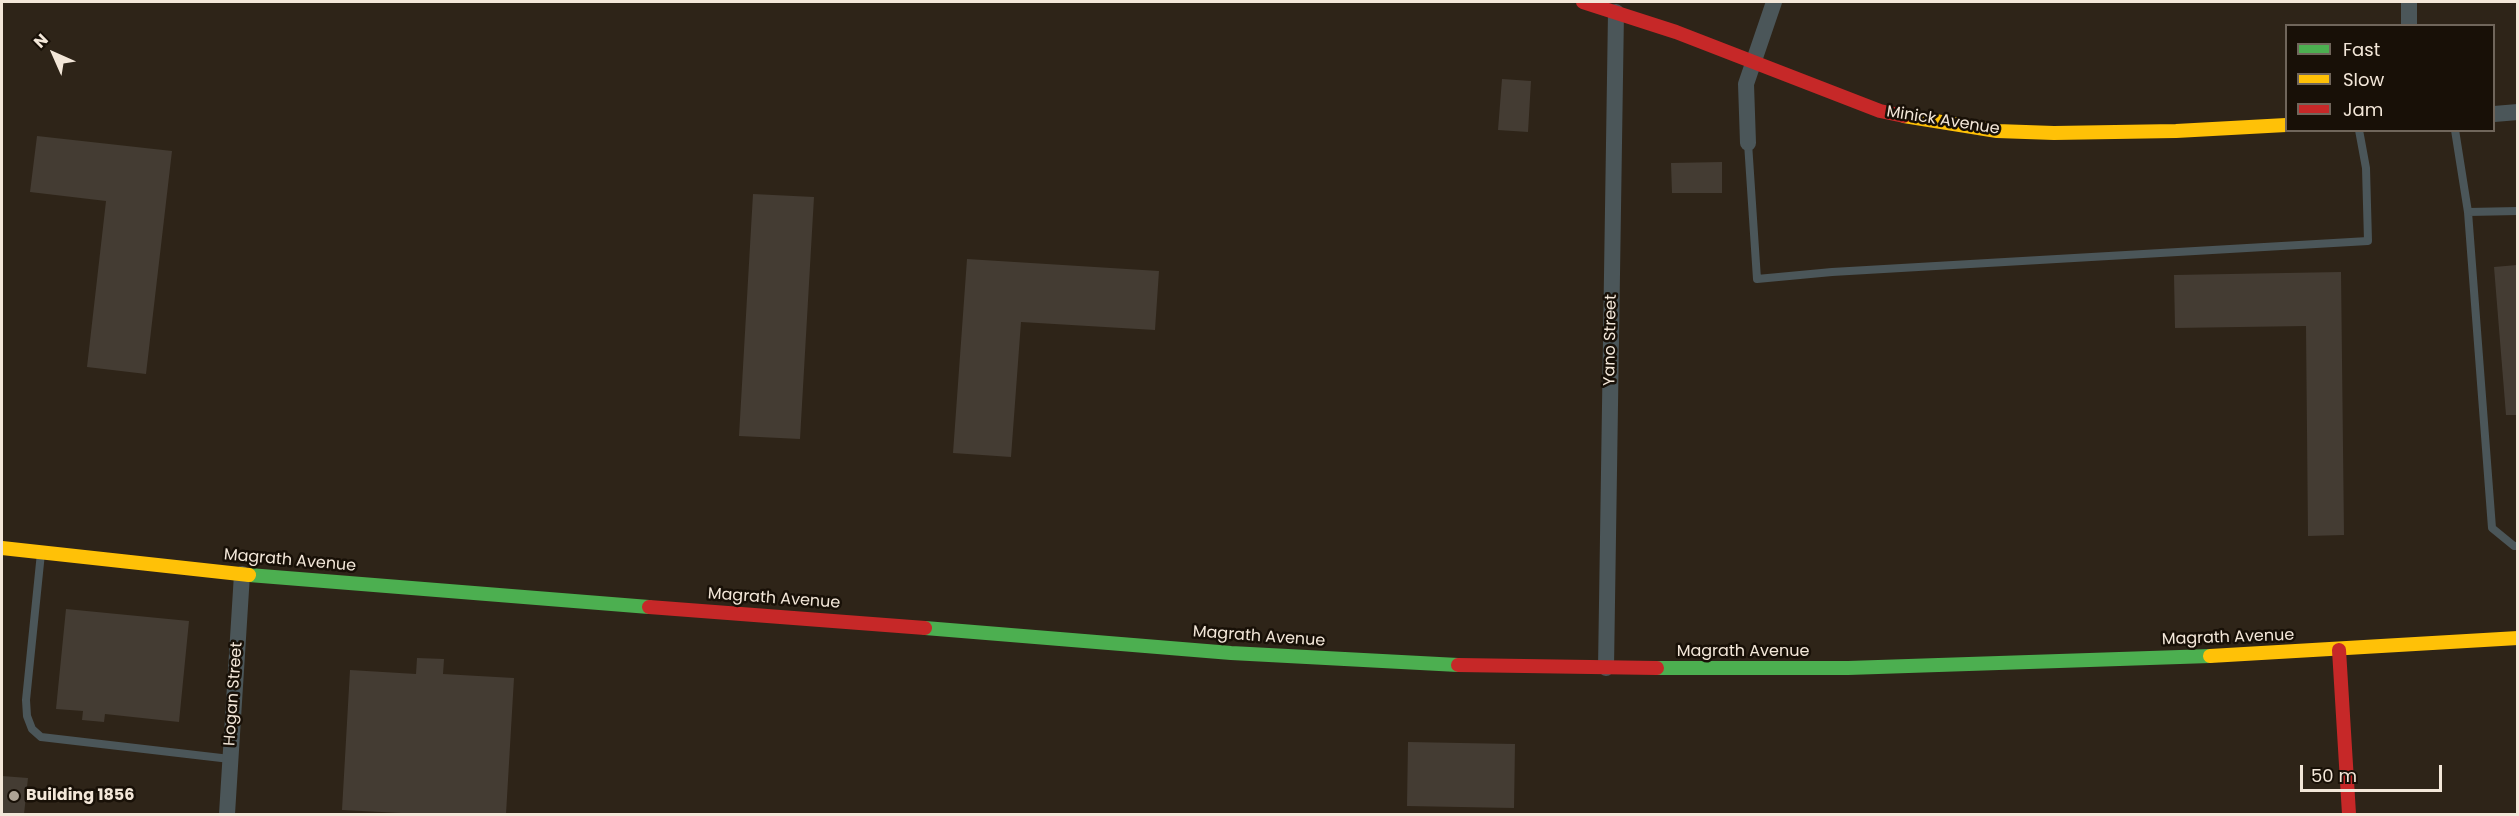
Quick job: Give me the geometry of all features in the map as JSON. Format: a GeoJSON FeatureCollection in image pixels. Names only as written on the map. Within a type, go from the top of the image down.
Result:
{"type":"FeatureCollection","features":[{"type":"Feature","properties":{"kind":"main road","name":"Minick Avenue"},"geometry":{"type":"LineString","coordinates":[[1583,2],[1676,32],[1880,111],[1925,121],[1974,128],[2054,133],[2176,131],[2285,125]]}},
{"type":"Feature","properties":{"kind":"main road","name":"Magrath Avenue"},"geometry":{"type":"LineString","coordinates":[[2,548],[242,574],[1231,653],[1422,664],[1606,668],[1848,668],[2092,661],[2339,650],[2517,638]]}},
{"type":"Feature","properties":{"kind":"main road"},"geometry":{"type":"LineString","coordinates":[[2339,650],[2349,814]]}},
{"type":"Feature","properties":{"kind":"street"},"geometry":{"type":"LineString","coordinates":[[1748,143],[1746,84],[1774,2]]}},
{"type":"Feature","properties":{"kind":"street"},"geometry":{"type":"LineString","coordinates":[[2409,2],[2409,24]]}},
{"type":"Feature","properties":{"kind":"street","name":"Yano Street"},"geometry":{"type":"LineString","coordinates":[[1606,668],[1616,12]]}},
{"type":"Feature","properties":{"kind":"street"},"geometry":{"type":"LineString","coordinates":[[2495,114],[2517,112]]}},
{"type":"Feature","properties":{"kind":"street","name":"Hogan Street"},"geometry":{"type":"LineString","coordinates":[[226,814],[242,574]]}},
{"type":"Feature","properties":{"kind":"lane"},"geometry":{"type":"LineString","coordinates":[[1748,143],[1756,279],[1832,272],[2368,241],[2366,168],[2359,132]]}},
{"type":"Feature","properties":{"kind":"lane"},"geometry":{"type":"LineString","coordinates":[[2455,132],[2468,212],[2492,528],[2517,546]]}},
{"type":"Feature","properties":{"kind":"lane"},"geometry":{"type":"LineString","coordinates":[[2468,212],[2517,211]]}},
{"type":"Feature","properties":{"kind":"lane"},"geometry":{"type":"LineString","coordinates":[[41,552],[27,700],[27,716],[32,729],[41,737],[230,759]]}},
{"type":"Feature","properties":{"kind":"building"},"geometry":{"type":"Polygon","coordinates":[[[1502,79],[1531,81],[1528,132],[1498,130],[1502,79]]]}},
{"type":"Feature","properties":{"kind":"building"},"geometry":{"type":"Polygon","coordinates":[[[37,136],[172,151],[146,374],[87,367],[106,201],[30,192],[37,136]]]}},
{"type":"Feature","properties":{"kind":"building"},"geometry":{"type":"Polygon","coordinates":[[[1722,162],[1722,193],[1672,193],[1671,163],[1722,162]]]}},
{"type":"Feature","properties":{"kind":"building"},"geometry":{"type":"Polygon","coordinates":[[[753,194],[814,197],[800,439],[739,436],[753,194]]]}},
{"type":"Feature","properties":{"kind":"building"},"geometry":{"type":"Polygon","coordinates":[[[967,259],[1159,271],[1155,330],[1021,322],[1011,457],[953,453],[967,259]]]}},
{"type":"Feature","properties":{"kind":"building"},"geometry":{"type":"Polygon","coordinates":[[[2517,265],[2517,415],[2506,415],[2494,267],[2517,265]]]}},
{"type":"Feature","properties":{"kind":"building"},"geometry":{"type":"Polygon","coordinates":[[[2341,272],[2344,535],[2308,536],[2306,326],[2175,328],[2174,275],[2341,272]]]}},
{"type":"Feature","properties":{"kind":"building"},"geometry":{"type":"Polygon","coordinates":[[[66,609],[189,621],[179,722],[105,714],[104,722],[82,720],[83,711],[56,709],[66,609]]]}},
{"type":"Feature","properties":{"kind":"building"},"geometry":{"type":"Polygon","coordinates":[[[417,658],[444,659],[443,674],[514,678],[506,814],[420,814],[342,810],[350,670],[416,674],[417,658]]]}},
{"type":"Feature","properties":{"kind":"building"},"geometry":{"type":"Polygon","coordinates":[[[1408,742],[1515,744],[1514,808],[1407,806],[1408,742]]]}},
{"type":"Feature","properties":{"kind":"building","name":"Building 1856"},"geometry":{"type":"Polygon","coordinates":[[[2,776],[28,778],[24,814],[2,814],[2,776]]]}},
{"type":"Feature","properties":{"kind":"traffic: fast"},"geometry":{"type":"LineString","coordinates":[[249,575],[649,607]]}},
{"type":"Feature","properties":{"kind":"traffic: fast"},"geometry":{"type":"LineString","coordinates":[[925,628],[1231,653],[1458,665]]}},
{"type":"Feature","properties":{"kind":"traffic: fast"},"geometry":{"type":"LineString","coordinates":[[1657,668],[1848,668],[2210,656]]}},
{"type":"Feature","properties":{"kind":"traffic: slow"},"geometry":{"type":"LineString","coordinates":[[1904,116],[1997,131],[2054,133],[2176,131],[2285,125]]}},
{"type":"Feature","properties":{"kind":"traffic: slow"},"geometry":{"type":"LineString","coordinates":[[2,548],[249,575]]}},
{"type":"Feature","properties":{"kind":"traffic: slow"},"geometry":{"type":"LineString","coordinates":[[2210,656],[2518,638]]}},
{"type":"Feature","properties":{"kind":"traffic: jam"},"geometry":{"type":"LineString","coordinates":[[1583,2],[1676,32],[1880,111],[1904,116]]}},
{"type":"Feature","properties":{"kind":"traffic: jam"},"geometry":{"type":"LineString","coordinates":[[649,607],[925,628]]}},
{"type":"Feature","properties":{"kind":"traffic: jam"},"geometry":{"type":"LineString","coordinates":[[2339,650],[2349,814]]}},
{"type":"Feature","properties":{"kind":"traffic: jam"},"geometry":{"type":"LineString","coordinates":[[1458,665],[1657,668]]}},
{"type":"Feature","properties":{"kind":"place","name":"Building 1856"},"geometry":{"type":"Point","coordinates":[14,796]}}]}
